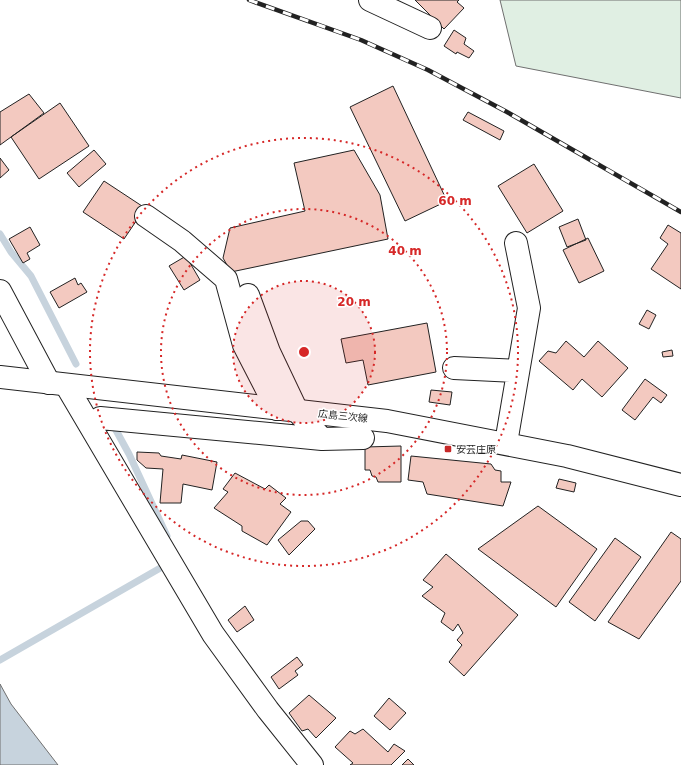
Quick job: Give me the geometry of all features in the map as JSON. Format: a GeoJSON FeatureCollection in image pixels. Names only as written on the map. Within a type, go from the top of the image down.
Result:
{"type":"FeatureCollection","features":[{"type":"Feature","properties":{"kind":"street"},"geometry":{"type":"LineString","coordinates":[[370,0],[430,28]]}},
{"type":"Feature","properties":{"kind":"street"},"geometry":{"type":"LineString","coordinates":[[146,216],[182,241],[226,279],[244,345],[287,410],[322,439]]}},
{"type":"Feature","properties":{"kind":"street"},"geometry":{"type":"LineString","coordinates":[[506,443],[529,308],[516,243]]}},
{"type":"Feature","properties":{"kind":"street"},"geometry":{"type":"LineString","coordinates":[[0,291],[213,634],[268,710],[312,765]]}},
{"type":"Feature","properties":{"kind":"street"},"geometry":{"type":"LineString","coordinates":[[248,295],[269,352],[287,410]]}},
{"type":"Feature","properties":{"kind":"street"},"geometry":{"type":"LineString","coordinates":[[454,368],[518,371]]}},
{"type":"Feature","properties":{"kind":"street","name":"広島三次線"},"geometry":{"type":"LineString","coordinates":[[0,377],[387,421],[567,456],[681,485]]}},
{"type":"Feature","properties":{"kind":"street"},"geometry":{"type":"LineString","coordinates":[[100,418],[322,439],[362,438]]}},
{"type":"Feature","properties":{"kind":"green space"},"geometry":{"type":"Polygon","coordinates":[[[500,0],[681,0],[681,98],[516,66],[500,0]]]}},
{"type":"Feature","properties":{"kind":"shaded area"},"geometry":{"type":"Polygon","coordinates":[[[0,684],[11,704],[58,765],[0,765],[0,684]]]}},
{"type":"Feature","properties":{"kind":"building"},"geometry":{"type":"Polygon","coordinates":[[[415,0],[459,0],[457,2],[464,8],[444,29],[415,0]]]}},
{"type":"Feature","properties":{"kind":"building"},"geometry":{"type":"Polygon","coordinates":[[[454,30],[466,38],[464,44],[474,51],[469,58],[457,52],[456,54],[444,46],[454,30]]]}},
{"type":"Feature","properties":{"kind":"building"},"geometry":{"type":"Polygon","coordinates":[[[393,86],[447,201],[405,221],[350,107],[393,86]]]}},
{"type":"Feature","properties":{"kind":"building"},"geometry":{"type":"Polygon","coordinates":[[[29,94],[44,113],[0,145],[0,112],[29,94]]]}},
{"type":"Feature","properties":{"kind":"building"},"geometry":{"type":"Polygon","coordinates":[[[60,103],[89,146],[39,179],[11,137],[60,103]]]}},
{"type":"Feature","properties":{"kind":"building"},"geometry":{"type":"Polygon","coordinates":[[[468,112],[504,131],[500,140],[463,120],[468,112]]]}},
{"type":"Feature","properties":{"kind":"building"},"geometry":{"type":"Polygon","coordinates":[[[94,150],[106,164],[79,187],[67,173],[94,150]]]}},
{"type":"Feature","properties":{"kind":"building"},"geometry":{"type":"Polygon","coordinates":[[[354,150],[380,195],[388,239],[231,272],[223,258],[230,228],[305,211],[294,163],[354,150]]]}},
{"type":"Feature","properties":{"kind":"building"},"geometry":{"type":"Polygon","coordinates":[[[0,158],[9,170],[0,178],[0,158]]]}},
{"type":"Feature","properties":{"kind":"building"},"geometry":{"type":"Polygon","coordinates":[[[534,164],[563,211],[527,233],[498,186],[534,164]]]}},
{"type":"Feature","properties":{"kind":"building"},"geometry":{"type":"Polygon","coordinates":[[[104,181],[145,208],[124,239],[83,212],[104,181]]]}},
{"type":"Feature","properties":{"kind":"building"},"geometry":{"type":"Polygon","coordinates":[[[578,219],[586,240],[567,247],[559,227],[578,219]]]}},
{"type":"Feature","properties":{"kind":"building"},"geometry":{"type":"Polygon","coordinates":[[[668,225],[681,233],[681,289],[651,269],[668,244],[660,238],[668,225]]]}},
{"type":"Feature","properties":{"kind":"building"},"geometry":{"type":"Polygon","coordinates":[[[30,227],[40,245],[27,253],[30,259],[23,263],[9,239],[30,227]]]}},
{"type":"Feature","properties":{"kind":"building"},"geometry":{"type":"Polygon","coordinates":[[[588,238],[604,271],[579,283],[563,250],[588,238]]]}},
{"type":"Feature","properties":{"kind":"building"},"geometry":{"type":"Polygon","coordinates":[[[186,256],[200,280],[184,290],[169,266],[186,256]]]}},
{"type":"Feature","properties":{"kind":"building"},"geometry":{"type":"Polygon","coordinates":[[[75,278],[78,285],[81,283],[87,292],[59,308],[50,292],[75,278]]]}},
{"type":"Feature","properties":{"kind":"building"},"geometry":{"type":"Polygon","coordinates":[[[647,310],[656,315],[649,329],[639,324],[647,310]]]}},
{"type":"Feature","properties":{"kind":"building"},"geometry":{"type":"Polygon","coordinates":[[[427,323],[436,372],[368,385],[363,360],[346,363],[341,339],[427,323]]]}},
{"type":"Feature","properties":{"kind":"building"},"geometry":{"type":"Polygon","coordinates":[[[566,341],[584,357],[598,341],[628,368],[602,397],[582,379],[573,390],[539,361],[548,351],[556,353],[566,341]]]}},
{"type":"Feature","properties":{"kind":"building"},"geometry":{"type":"Polygon","coordinates":[[[672,350],[673,356],[663,357],[662,352],[672,350]]]}},
{"type":"Feature","properties":{"kind":"building"},"geometry":{"type":"Polygon","coordinates":[[[645,379],[667,395],[661,403],[653,397],[635,420],[622,410],[645,379]]]}},
{"type":"Feature","properties":{"kind":"building"},"geometry":{"type":"Polygon","coordinates":[[[431,390],[452,392],[450,405],[429,402],[431,390]]]}},
{"type":"Feature","properties":{"kind":"building"},"geometry":{"type":"Polygon","coordinates":[[[401,446],[401,482],[378,482],[376,477],[372,476],[370,470],[365,470],[365,447],[401,446]]]}},
{"type":"Feature","properties":{"kind":"building"},"geometry":{"type":"Polygon","coordinates":[[[137,452],[159,453],[161,456],[181,459],[182,455],[217,462],[212,490],[183,484],[181,503],[160,503],[163,469],[146,468],[137,460],[137,452]]]}},
{"type":"Feature","properties":{"kind":"building"},"geometry":{"type":"Polygon","coordinates":[[[411,456],[491,464],[495,470],[501,471],[501,482],[511,482],[503,506],[427,494],[423,482],[408,480],[411,456]]]}},
{"type":"Feature","properties":{"kind":"building"},"geometry":{"type":"Polygon","coordinates":[[[235,473],[265,489],[269,485],[286,498],[280,504],[291,512],[267,545],[242,531],[242,526],[214,508],[228,492],[223,489],[235,473]]]}},
{"type":"Feature","properties":{"kind":"building"},"geometry":{"type":"Polygon","coordinates":[[[559,479],[576,483],[574,492],[556,488],[559,479]]]}},
{"type":"Feature","properties":{"kind":"building"},"geometry":{"type":"Polygon","coordinates":[[[538,506],[597,549],[556,607],[478,549],[538,506]]]}},
{"type":"Feature","properties":{"kind":"building"},"geometry":{"type":"Polygon","coordinates":[[[301,521],[308,521],[315,529],[289,555],[278,540],[301,521]]]}},
{"type":"Feature","properties":{"kind":"building"},"geometry":{"type":"Polygon","coordinates":[[[671,532],[681,539],[681,581],[639,639],[608,622],[671,532]]]}},
{"type":"Feature","properties":{"kind":"building"},"geometry":{"type":"Polygon","coordinates":[[[615,538],[641,557],[595,621],[569,602],[615,538]]]}},
{"type":"Feature","properties":{"kind":"building"},"geometry":{"type":"Polygon","coordinates":[[[446,554],[518,615],[464,676],[449,662],[462,645],[457,640],[463,633],[458,624],[453,631],[441,622],[445,613],[422,596],[433,587],[423,580],[446,554]]]}},
{"type":"Feature","properties":{"kind":"building"},"geometry":{"type":"Polygon","coordinates":[[[245,606],[254,620],[237,632],[228,620],[245,606]]]}},
{"type":"Feature","properties":{"kind":"building"},"geometry":{"type":"Polygon","coordinates":[[[297,657],[303,665],[295,671],[298,675],[279,689],[271,677],[297,657]]]}},
{"type":"Feature","properties":{"kind":"building"},"geometry":{"type":"Polygon","coordinates":[[[309,695],[336,718],[316,738],[308,729],[302,731],[289,713],[309,695]]]}},
{"type":"Feature","properties":{"kind":"building"},"geometry":{"type":"Polygon","coordinates":[[[389,698],[406,713],[390,730],[374,716],[389,698]]]}},
{"type":"Feature","properties":{"kind":"building"},"geometry":{"type":"Polygon","coordinates":[[[363,729],[388,752],[394,744],[405,751],[391,765],[350,765],[353,763],[335,747],[350,731],[355,734],[363,729]]]}},
{"type":"Feature","properties":{"kind":"building"},"geometry":{"type":"Polygon","coordinates":[[[408,759],[414,765],[402,765],[408,759]]]}},
{"type":"Feature","properties":{"kind":"waterway"},"geometry":{"type":"LineString","coordinates":[[0,234],[11,252],[31,276],[76,364]]}},
{"type":"Feature","properties":{"kind":"waterway"},"geometry":{"type":"LineString","coordinates":[[112,423],[129,454],[167,536]]}},
{"type":"Feature","properties":{"kind":"waterway"},"geometry":{"type":"LineString","coordinates":[[0,660],[169,563]]}},
{"type":"Feature","properties":{"kind":"railway"},"geometry":{"type":"LineString","coordinates":[[249,0],[361,40],[428,70],[507,112],[681,212]]}},
{"type":"Feature","properties":{"kind":"place","name":"安芸庄原"},"geometry":{"type":"Point","coordinates":[448,449]}}]}
